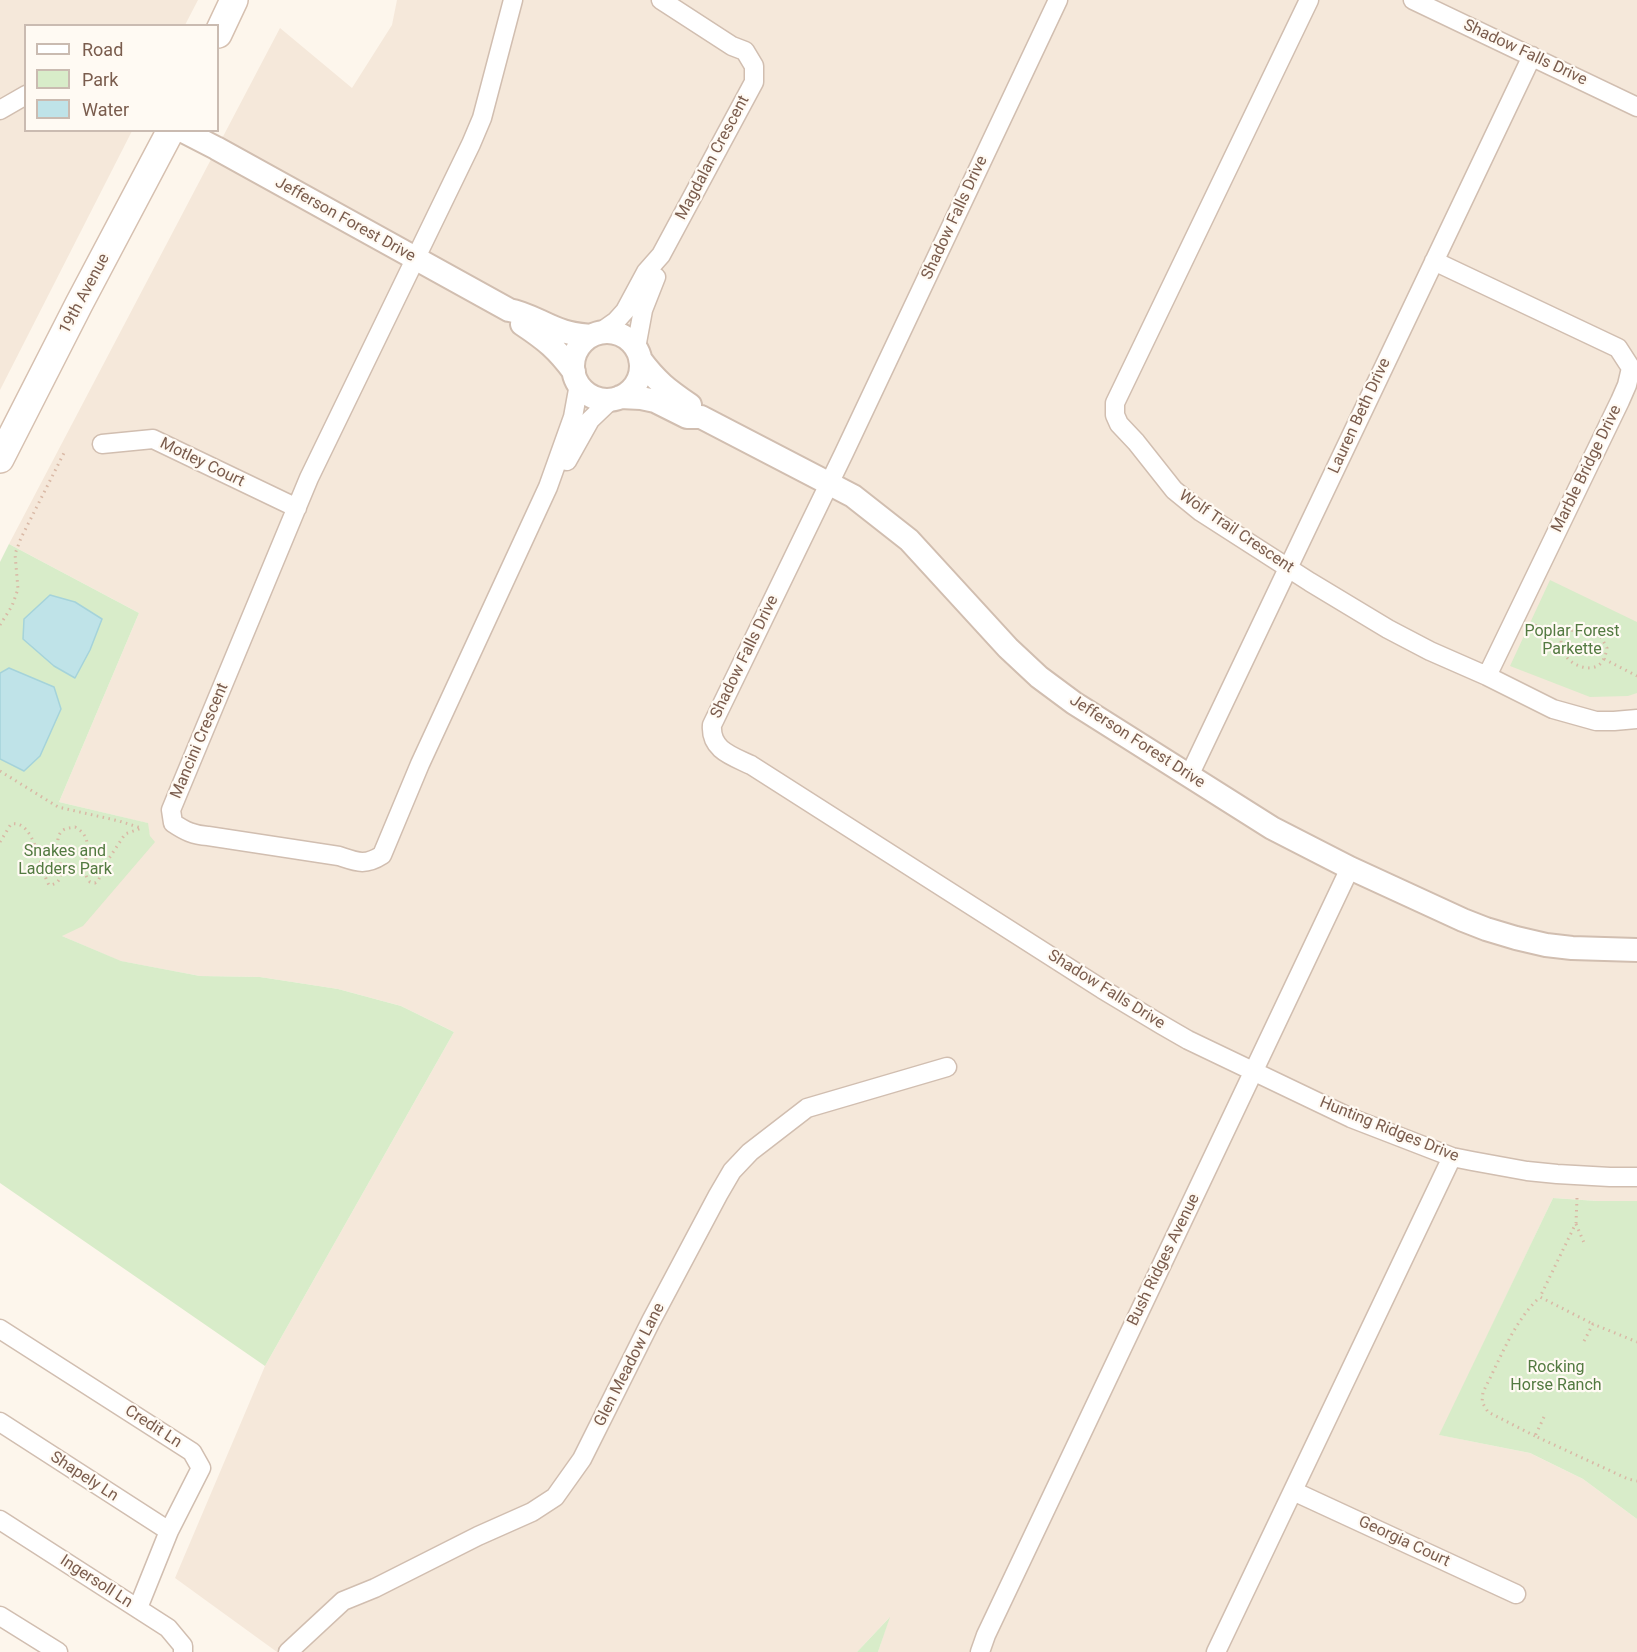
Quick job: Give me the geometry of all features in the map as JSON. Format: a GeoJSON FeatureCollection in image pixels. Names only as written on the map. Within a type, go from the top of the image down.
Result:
{"type":"FeatureCollection","features":[{"type":"Feature","properties":{"kind":"main road"},"geometry":{"type":"LineString","coordinates":[[219,32],[234,0]]}},
{"type":"Feature","properties":{"kind":"main road","name":"19th Avenue"},"geometry":{"type":"LineString","coordinates":[[0,459],[170,132]]}},
{"type":"Feature","properties":{"kind":"street"},"geometry":{"type":"LineString","coordinates":[[415,259],[482,118],[513,0]]}},
{"type":"Feature","properties":{"kind":"street","name":"Magdalan Crescent"},"geometry":{"type":"LineString","coordinates":[[595,335],[616,321],[646,272],[661,255],[754,82],[754,66],[745,51],[732,46],[661,0]]}},
{"type":"Feature","properties":{"kind":"street","name":"Shadow Falls Drive"},"geometry":{"type":"LineString","coordinates":[[1058,0],[830,482],[712,725],[711,734],[720,748],[729,754],[751,765],[1102,989],[1188,1040],[1254,1072]]}},
{"type":"Feature","properties":{"kind":"street","name":"Wolf Trail Crescent"},"geometry":{"type":"LineString","coordinates":[[1309,0],[1115,403],[1115,415],[1119,424],[1174,490],[1201,512],[1388,629],[1553,709],[1596,720],[1637,719]]}},
{"type":"Feature","properties":{"kind":"street","name":"Shadow Falls Drive"},"geometry":{"type":"LineString","coordinates":[[1413,0],[1637,106]]}},
{"type":"Feature","properties":{"kind":"street","name":"Lauren Beth Drive"},"geometry":{"type":"LineString","coordinates":[[1189,776],[1532,56]]}},
{"type":"Feature","properties":{"kind":"street"},"geometry":{"type":"LineString","coordinates":[[0,110],[24,96]]}},
{"type":"Feature","properties":{"kind":"street","name":"Jefferson Forest Drive"},"geometry":{"type":"LineString","coordinates":[[185,132],[509,310],[522,312],[565,332],[595,335]]}},
{"type":"Feature","properties":{"kind":"street","name":"Magdalan Crescent"},"geometry":{"type":"LineString","coordinates":[[638,353],[639,326],[661,255]]}},
{"type":"Feature","properties":{"kind":"street","name":"Mancini Crescent"},"geometry":{"type":"LineString","coordinates":[[415,259],[309,478],[171,810],[173,823],[195,835],[339,856],[354,861],[370,862],[382,855],[420,764],[548,487],[573,417],[577,378]]}},
{"type":"Feature","properties":{"kind":"street","name":"Marble Bridge Drive"},"geometry":{"type":"LineString","coordinates":[[1434,261],[1618,348],[1631,368],[1628,385],[1487,676]]}},
{"type":"Feature","properties":{"kind":"street","name":"Jefferson Forest Drive"},"geometry":{"type":"LineString","coordinates":[[509,310],[516,321],[556,349],[577,378]]}},
{"type":"Feature","properties":{"kind":"street"},"geometry":{"type":"LineString","coordinates":[[608,332],[618,334],[630,340],[638,353],[641,370],[638,379],[632,388],[616,398],[597,398],[584,390],[577,378],[574,363],[576,354],[580,345],[595,335],[608,332]]}},
{"type":"Feature","properties":{"kind":"street","name":"Jefferson Forest Drive"},"geometry":{"type":"LineString","coordinates":[[638,353],[651,375],[663,387],[692,407],[701,417],[854,496],[909,540],[1008,648],[1039,677],[1074,703],[1272,828],[1350,868],[1463,920],[1516,938],[1572,948],[1637,950]]}},
{"type":"Feature","properties":{"kind":"street","name":"Jefferson Forest Drive"},"geometry":{"type":"LineString","coordinates":[[616,398],[640,398],[655,401],[687,417],[701,417]]}},
{"type":"Feature","properties":{"kind":"street","name":"Mancini Crescent"},"geometry":{"type":"LineString","coordinates":[[548,487],[568,460],[590,420],[616,398]]}},
{"type":"Feature","properties":{"kind":"street","name":"Motley Court"},"geometry":{"type":"LineString","coordinates":[[102,444],[153,439],[297,508]]}},
{"type":"Feature","properties":{"kind":"street","name":"Bush Ridges Avenue"},"geometry":{"type":"LineString","coordinates":[[980,1652],[986,1635],[1350,868]]}},
{"type":"Feature","properties":{"kind":"street","name":"Glen Meadow Lane"},"geometry":{"type":"LineString","coordinates":[[288,1652],[343,1601],[375,1588],[478,1536],[532,1512],[555,1497],[582,1459],[651,1321],[718,1195],[732,1172],[750,1152],[807,1108],[947,1067]]}},
{"type":"Feature","properties":{"kind":"street","name":"Hunting Ridges Drive"},"geometry":{"type":"LineString","coordinates":[[1254,1072],[1351,1118],[1452,1157],[1527,1171],[1610,1177],[1637,1176]]}},
{"type":"Feature","properties":{"kind":"street"},"geometry":{"type":"LineString","coordinates":[[1216,1652],[1452,1157]]}},
{"type":"Feature","properties":{"kind":"street","name":"Credit Ln"},"geometry":{"type":"LineString","coordinates":[[0,1329],[192,1452],[201,1468],[169,1531],[138,1608]]}},
{"type":"Feature","properties":{"kind":"street","name":"Shapely Ln"},"geometry":{"type":"LineString","coordinates":[[0,1422],[169,1531]]}},
{"type":"Feature","properties":{"kind":"street","name":"Georgia Court"},"geometry":{"type":"LineString","coordinates":[[1293,1491],[1516,1594]]}},
{"type":"Feature","properties":{"kind":"street","name":"Ingersoll Ln"},"geometry":{"type":"LineString","coordinates":[[0,1520],[168,1628],[183,1646],[183,1652]]}},
{"type":"Feature","properties":{"kind":"street"},"geometry":{"type":"LineString","coordinates":[[0,1616],[58,1652]]}},
{"type":"Feature","properties":{"kind":"path"},"geometry":{"type":"LineString","coordinates":[[0,625],[12,606],[18,589],[15,554],[65,451]]}},
{"type":"Feature","properties":{"kind":"path"},"geometry":{"type":"LineString","coordinates":[[1535,624],[1560,637]]}},
{"type":"Feature","properties":{"kind":"path"},"geometry":{"type":"LineString","coordinates":[[1585,628],[1601,638],[1607,648],[1604,659],[1598,666],[1587,668],[1572,663],[1563,652],[1560,637],[1568,631],[1585,628]]}},
{"type":"Feature","properties":{"kind":"path"},"geometry":{"type":"LineString","coordinates":[[1604,659],[1637,676]]}},
{"type":"Feature","properties":{"kind":"path"},"geometry":{"type":"LineString","coordinates":[[0,771],[58,807],[142,828],[125,834],[95,883],[86,876],[88,842],[83,831],[75,826],[65,829],[57,840],[61,870],[60,879],[57,884],[53,885],[47,882],[30,835],[22,825],[11,824],[0,842]]}},
{"type":"Feature","properties":{"kind":"path"},"geometry":{"type":"LineString","coordinates":[[1577,1198],[1576,1223],[1540,1297],[1521,1319],[1483,1392],[1482,1402],[1488,1412],[1535,1436],[1628,1479],[1637,1481]]}},
{"type":"Feature","properties":{"kind":"path"},"geometry":{"type":"LineString","coordinates":[[1576,1223],[1585,1245]]}},
{"type":"Feature","properties":{"kind":"path"},"geometry":{"type":"LineString","coordinates":[[1540,1297],[1637,1342]]}},
{"type":"Feature","properties":{"kind":"path"},"geometry":{"type":"LineString","coordinates":[[1584,1341],[1593,1323]]}},
{"type":"Feature","properties":{"kind":"path"},"geometry":{"type":"LineString","coordinates":[[1535,1436],[1544,1417]]}},
{"type":"Feature","properties":{"kind":"shaded area"},"geometry":{"type":"Polygon","coordinates":[[[0,0],[198,0],[186,24],[24,24],[24,132],[131,132],[0,390],[0,0]]]}},
{"type":"Feature","properties":{"kind":"shaded area"},"geometry":{"type":"Polygon","coordinates":[[[397,0],[1637,0],[1637,1201],[1553,1198],[1440,1435],[1530,1453],[1583,1479],[1637,1519],[1637,1652],[878,1652],[889,1618],[857,1652],[277,1652],[175,1578],[265,1366],[454,1032],[401,1006],[338,989],[260,977],[200,976],[120,961],[62,936],[150,836],[147,823],[59,802],[139,613],[9,544],[280,28],[352,88],[392,25],[397,0]]]}},
{"type":"Feature","properties":{"kind":"green space","name":"Snakes and Ladders Park"},"geometry":{"type":"Polygon","coordinates":[[[9,544],[139,613],[59,802],[148,823],[150,836],[155,842],[83,926],[62,936],[121,961],[200,976],[260,977],[338,989],[401,1006],[454,1032],[265,1366],[0,1183],[0,562],[9,544]]]}},
{"type":"Feature","properties":{"kind":"green space","name":"Poplar Forest Parkette"},"geometry":{"type":"Polygon","coordinates":[[[1550,580],[1637,622],[1637,693],[1628,696],[1590,697],[1510,666],[1550,580]]]}},
{"type":"Feature","properties":{"kind":"green space","name":"Rocking Horse Ranch"},"geometry":{"type":"Polygon","coordinates":[[[1553,1198],[1637,1201],[1637,1519],[1583,1479],[1530,1453],[1439,1435],[1553,1198]]]}},
{"type":"Feature","properties":{"kind":"green space"},"geometry":{"type":"Polygon","coordinates":[[[890,1617],[878,1652],[857,1652],[890,1617]]]}},
{"type":"Feature","properties":{"kind":"water"},"geometry":{"type":"Polygon","coordinates":[[[50,595],[75,602],[102,619],[90,650],[75,678],[54,666],[23,639],[24,619],[50,595]]]}},
{"type":"Feature","properties":{"kind":"water"},"geometry":{"type":"Polygon","coordinates":[[[9,668],[54,687],[61,709],[40,756],[24,771],[0,759],[0,673],[9,668]]]}}]}
